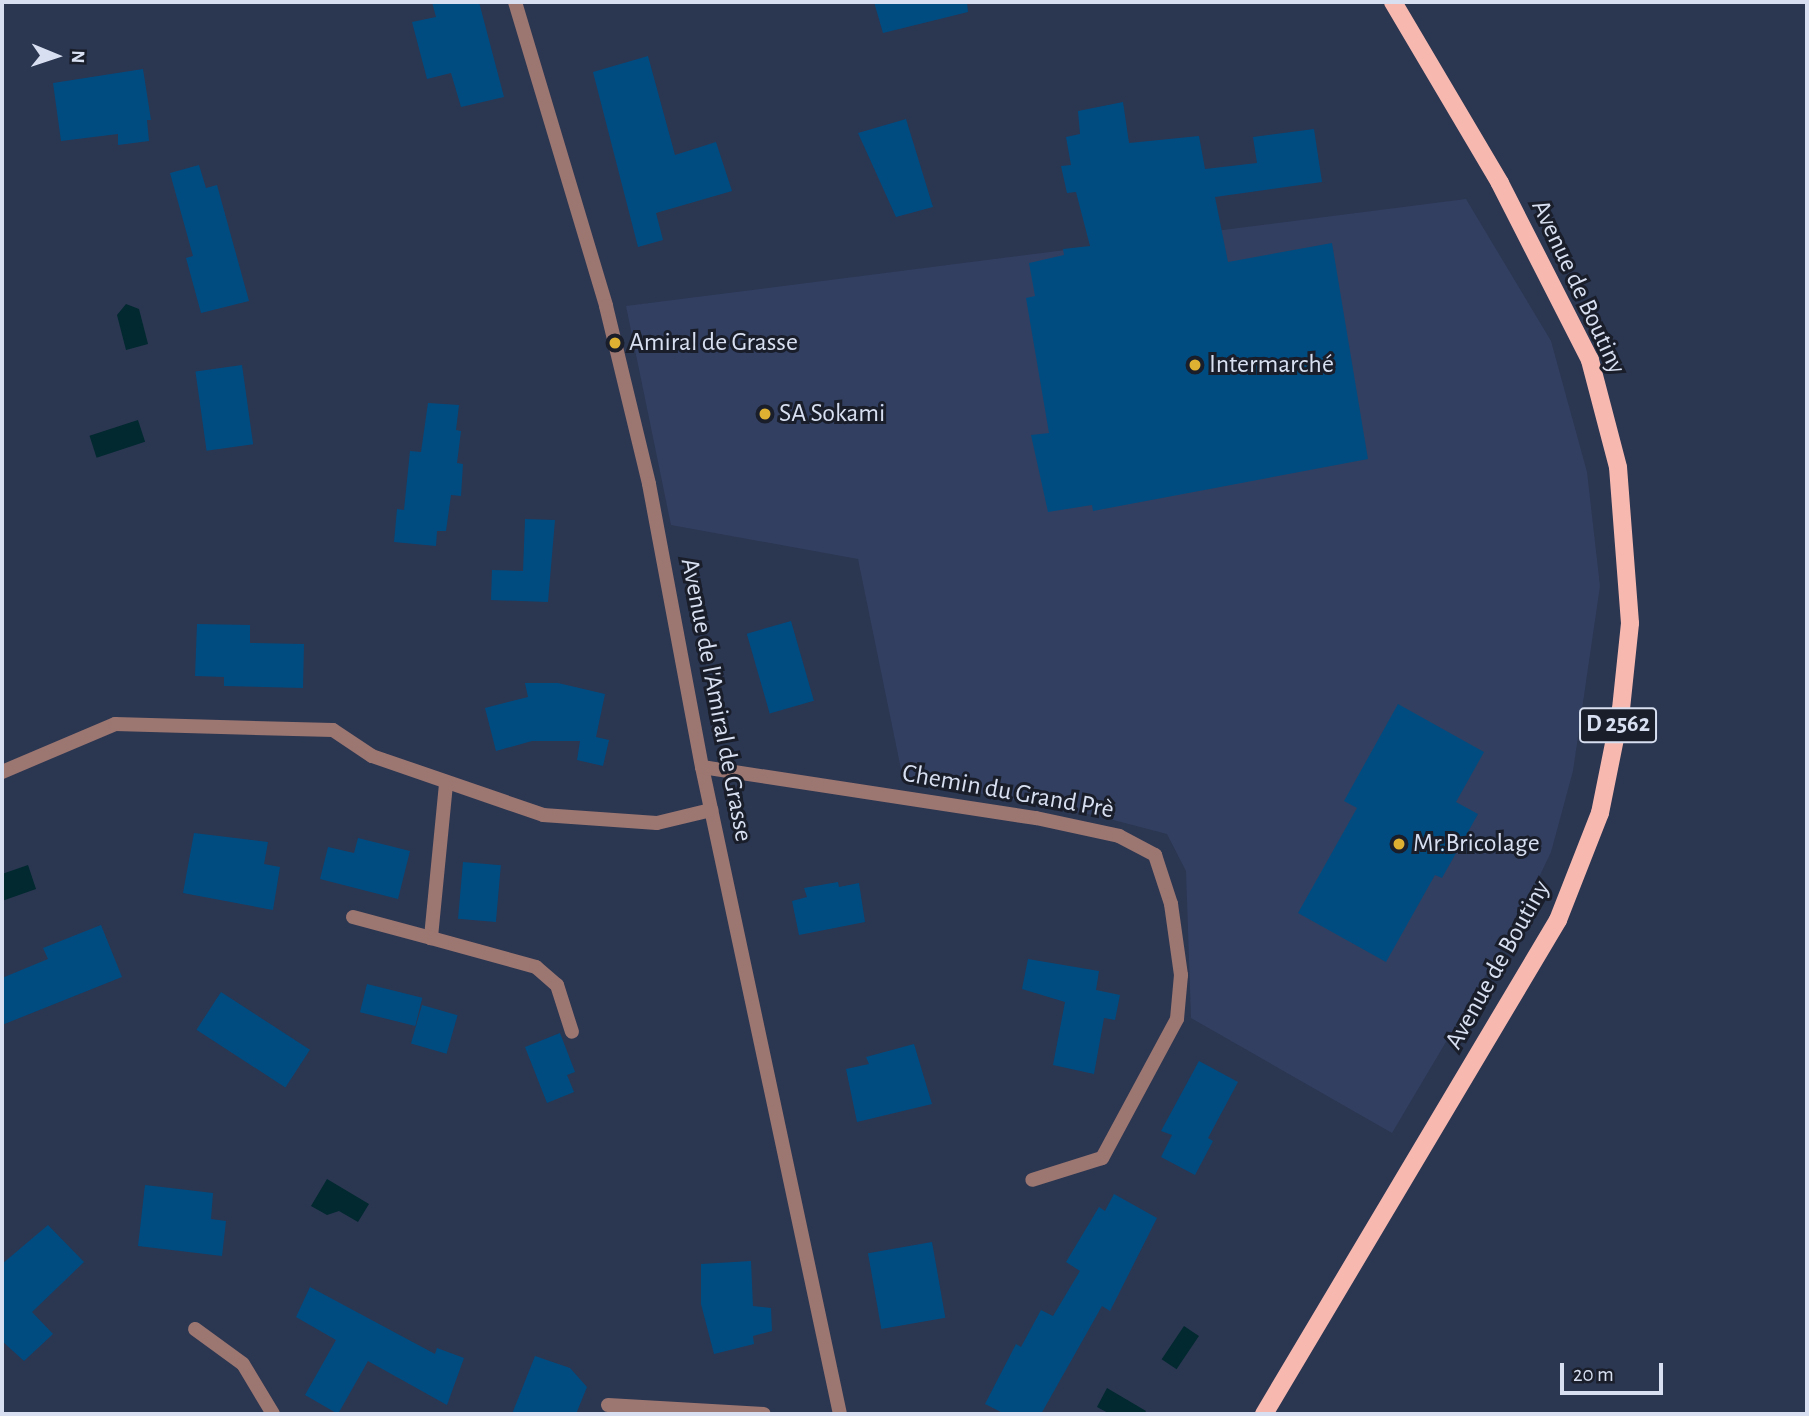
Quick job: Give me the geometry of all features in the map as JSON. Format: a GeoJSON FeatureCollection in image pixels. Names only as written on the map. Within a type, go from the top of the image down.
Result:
{"type":"FeatureCollection","features":[{"type":"Feature","properties":{"kind":"main road","name":"Avenue de Boutiny"},"geometry":{"type":"LineString","coordinates":[[1264,1414],[1558,920],[1600,813],[1621,709],[1630,624],[1618,467],[1590,360],[1500,183],[1392,2]]}},
{"type":"Feature","properties":{"kind":"street","name":"Avenue de l'Amiral de Grasse"},"geometry":{"type":"LineString","coordinates":[[515,2],[606,306],[649,484],[702,767],[840,1414]]}},
{"type":"Feature","properties":{"kind":"street"},"geometry":{"type":"LineString","coordinates":[[2,772],[97,731],[139,722],[333,730],[372,756],[446,784],[543,815],[657,823],[711,810]]}},
{"type":"Feature","properties":{"kind":"street","name":"Chemin du Grand Prè"},"geometry":{"type":"LineString","coordinates":[[702,767],[1036,818],[1119,836],[1155,855],[1171,904],[1181,975],[1177,1018],[1102,1158],[1032,1180]]}},
{"type":"Feature","properties":{"kind":"street"},"geometry":{"type":"LineString","coordinates":[[431,938],[446,784]]}},
{"type":"Feature","properties":{"kind":"street"},"geometry":{"type":"LineString","coordinates":[[352,917],[536,967],[557,985],[572,1032]]}},
{"type":"Feature","properties":{"kind":"street"},"geometry":{"type":"LineString","coordinates":[[195,1329],[243,1364],[273,1414]]}},
{"type":"Feature","properties":{"kind":"street"},"geometry":{"type":"LineString","coordinates":[[608,1405],[764,1414]]}},
{"type":"Feature","properties":{"kind":"shaded area"},"geometry":{"type":"Polygon","coordinates":[[[1466,199],[1551,341],[1587,472],[1600,586],[1573,771],[1551,852],[1520,917],[1392,1133],[1191,1018],[1186,871],[1167,834],[1098,816],[903,779],[858,559],[671,525],[626,306],[1466,199]]]}},
{"type":"Feature","properties":{"kind":"shaded area"},"geometry":{"type":"Polygon","coordinates":[[[126,304],[139,309],[148,344],[126,350],[117,315],[126,304]]]}},
{"type":"Feature","properties":{"kind":"shaded area"},"geometry":{"type":"Polygon","coordinates":[[[138,420],[145,442],[97,458],[89,436],[138,420]]]}},
{"type":"Feature","properties":{"kind":"shaded area"},"geometry":{"type":"Polygon","coordinates":[[[28,865],[36,889],[2,901],[2,874],[28,865]]]}},
{"type":"Feature","properties":{"kind":"shaded area"},"geometry":{"type":"Polygon","coordinates":[[[327,1179],[369,1204],[358,1222],[339,1211],[327,1215],[311,1206],[327,1179]]]}},
{"type":"Feature","properties":{"kind":"shaded area"},"geometry":{"type":"Polygon","coordinates":[[[1184,1326],[1199,1336],[1177,1369],[1162,1359],[1184,1326]]]}},
{"type":"Feature","properties":{"kind":"shaded area"},"geometry":{"type":"Polygon","coordinates":[[[1107,1388],[1146,1411],[1144,1414],[1110,1414],[1097,1407],[1107,1388]]]}},
{"type":"Feature","properties":{"kind":"building"},"geometry":{"type":"Polygon","coordinates":[[[432,2],[479,2],[504,97],[461,107],[451,73],[427,79],[412,22],[436,17],[432,2]]]}},
{"type":"Feature","properties":{"kind":"building"},"geometry":{"type":"Polygon","coordinates":[[[874,2],[967,2],[968,12],[883,33],[874,2]]]}},
{"type":"Feature","properties":{"kind":"building"},"geometry":{"type":"Polygon","coordinates":[[[648,56],[675,155],[716,142],[732,191],[656,213],[663,240],[638,247],[593,72],[648,56]]]}},
{"type":"Feature","properties":{"kind":"building"},"geometry":{"type":"Polygon","coordinates":[[[143,69],[151,120],[147,120],[149,141],[118,145],[118,134],[61,141],[53,83],[143,69]]]}},
{"type":"Feature","properties":{"kind":"building","name":"Intermarché"},"geometry":{"type":"Polygon","coordinates":[[[1123,102],[1129,143],[1199,136],[1205,169],[1257,163],[1253,137],[1314,129],[1322,182],[1215,197],[1228,262],[1332,243],[1368,459],[1093,511],[1092,505],[1048,512],[1031,435],[1049,433],[1026,298],[1035,296],[1029,263],[1064,255],[1063,249],[1090,246],[1076,192],[1067,193],[1061,166],[1071,165],[1066,137],[1080,134],[1078,111],[1123,102]]]}},
{"type":"Feature","properties":{"kind":"building"},"geometry":{"type":"Polygon","coordinates":[[[906,119],[933,207],[896,217],[858,133],[906,119]]]}},
{"type":"Feature","properties":{"kind":"building"},"geometry":{"type":"Polygon","coordinates":[[[199,165],[206,188],[217,185],[249,301],[201,313],[186,258],[193,256],[170,173],[199,165]]]}},
{"type":"Feature","properties":{"kind":"building"},"geometry":{"type":"Polygon","coordinates":[[[242,365],[253,444],[207,451],[195,372],[242,365]]]}},
{"type":"Feature","properties":{"kind":"building"},"geometry":{"type":"Polygon","coordinates":[[[428,403],[459,405],[456,430],[461,431],[457,463],[463,464],[461,496],[451,495],[446,531],[437,531],[436,546],[394,542],[397,509],[404,510],[410,451],[421,452],[428,403]]]}},
{"type":"Feature","properties":{"kind":"building"},"geometry":{"type":"Polygon","coordinates":[[[525,519],[555,520],[548,602],[491,600],[492,570],[523,571],[525,519]]]}},
{"type":"Feature","properties":{"kind":"building"},"geometry":{"type":"Polygon","coordinates":[[[791,621],[814,701],[770,713],[747,634],[791,621]]]}},
{"type":"Feature","properties":{"kind":"building"},"geometry":{"type":"Polygon","coordinates":[[[197,624],[250,625],[250,643],[304,644],[303,688],[224,686],[224,677],[195,676],[197,624]]]}},
{"type":"Feature","properties":{"kind":"building"},"geometry":{"type":"Polygon","coordinates":[[[525,683],[558,683],[605,694],[596,737],[609,740],[603,766],[577,760],[580,741],[532,741],[496,751],[485,708],[528,697],[525,683]]]}},
{"type":"Feature","properties":{"kind":"building","name":"Mr.Bricolage"},"geometry":{"type":"Polygon","coordinates":[[[1398,704],[1484,752],[1456,802],[1478,814],[1442,878],[1435,875],[1386,962],[1298,913],[1357,808],[1344,801],[1398,704]]]}},
{"type":"Feature","properties":{"kind":"building"},"geometry":{"type":"Polygon","coordinates":[[[194,833],[268,842],[264,864],[280,867],[273,910],[183,893],[194,833]]]}},
{"type":"Feature","properties":{"kind":"building"},"geometry":{"type":"Polygon","coordinates":[[[358,838],[410,851],[398,899],[320,879],[328,847],[354,853],[358,838]]]}},
{"type":"Feature","properties":{"kind":"building"},"geometry":{"type":"Polygon","coordinates":[[[463,862],[501,865],[496,922],[458,919],[463,862]]]}},
{"type":"Feature","properties":{"kind":"building"},"geometry":{"type":"Polygon","coordinates":[[[838,882],[839,887],[859,883],[865,922],[799,935],[792,901],[807,897],[804,888],[838,882]]]}},
{"type":"Feature","properties":{"kind":"building"},"geometry":{"type":"Polygon","coordinates":[[[101,925],[122,977],[2,1025],[2,978],[48,959],[43,948],[101,925]]]}},
{"type":"Feature","properties":{"kind":"building"},"geometry":{"type":"Polygon","coordinates":[[[1028,959],[1099,971],[1096,990],[1120,995],[1115,1020],[1104,1018],[1094,1074],[1053,1065],[1065,1002],[1022,989],[1028,959]]]}},
{"type":"Feature","properties":{"kind":"building"},"geometry":{"type":"Polygon","coordinates":[[[367,984],[422,998],[415,1026],[360,1012],[367,984]]]}},
{"type":"Feature","properties":{"kind":"building"},"geometry":{"type":"Polygon","coordinates":[[[221,992],[310,1050],[285,1087],[196,1030],[221,992]]]}},
{"type":"Feature","properties":{"kind":"building"},"geometry":{"type":"Polygon","coordinates":[[[422,1005],[458,1015],[447,1054],[411,1043],[422,1005]]]}},
{"type":"Feature","properties":{"kind":"building"},"geometry":{"type":"Polygon","coordinates":[[[560,1033],[575,1072],[567,1075],[574,1092],[547,1103],[525,1047],[560,1033]]]}},
{"type":"Feature","properties":{"kind":"building"},"geometry":{"type":"Polygon","coordinates":[[[914,1044],[932,1104],[857,1122],[846,1069],[869,1064],[866,1057],[914,1044]]]}},
{"type":"Feature","properties":{"kind":"building"},"geometry":{"type":"Polygon","coordinates":[[[1199,1061],[1238,1082],[1208,1138],[1213,1141],[1195,1175],[1161,1157],[1172,1135],[1161,1131],[1199,1061]]]}},
{"type":"Feature","properties":{"kind":"building"},"geometry":{"type":"Polygon","coordinates":[[[145,1185],[213,1193],[211,1219],[226,1221],[222,1256],[138,1246],[145,1185]]]}},
{"type":"Feature","properties":{"kind":"building"},"geometry":{"type":"Polygon","coordinates":[[[1114,1194],[1157,1218],[1110,1311],[1102,1306],[1041,1414],[1005,1414],[985,1404],[1016,1344],[1021,1347],[1041,1310],[1053,1316],[1080,1271],[1066,1262],[1099,1207],[1105,1211],[1114,1194]]]}},
{"type":"Feature","properties":{"kind":"building"},"geometry":{"type":"Polygon","coordinates":[[[48,1225],[84,1262],[32,1312],[53,1334],[24,1361],[2,1341],[2,1264],[48,1225]]]}},
{"type":"Feature","properties":{"kind":"building"},"geometry":{"type":"Polygon","coordinates":[[[932,1242],[945,1318],[881,1329],[868,1253],[932,1242]]]}},
{"type":"Feature","properties":{"kind":"building"},"geometry":{"type":"Polygon","coordinates":[[[751,1261],[753,1306],[771,1308],[772,1331],[753,1336],[754,1344],[714,1354],[701,1304],[701,1264],[751,1261]]]}},
{"type":"Feature","properties":{"kind":"building"},"geometry":{"type":"Polygon","coordinates":[[[310,1287],[435,1354],[437,1348],[464,1358],[447,1405],[368,1361],[338,1414],[305,1395],[336,1340],[296,1317],[310,1287]]]}},
{"type":"Feature","properties":{"kind":"building"},"geometry":{"type":"Polygon","coordinates":[[[535,1356],[570,1368],[587,1387],[576,1414],[512,1414],[535,1356]]]}},
{"type":"Feature","properties":{"kind":"place","name":"Amiral de Grasse"},"geometry":{"type":"Point","coordinates":[615,343]}},
{"type":"Feature","properties":{"kind":"place","name":"Intermarché"},"geometry":{"type":"Point","coordinates":[1195,365]}},
{"type":"Feature","properties":{"kind":"place","name":"SA Sokami"},"geometry":{"type":"Point","coordinates":[765,414]}},
{"type":"Feature","properties":{"kind":"place","name":"Mr.Bricolage"},"geometry":{"type":"Point","coordinates":[1399,844]}}]}
